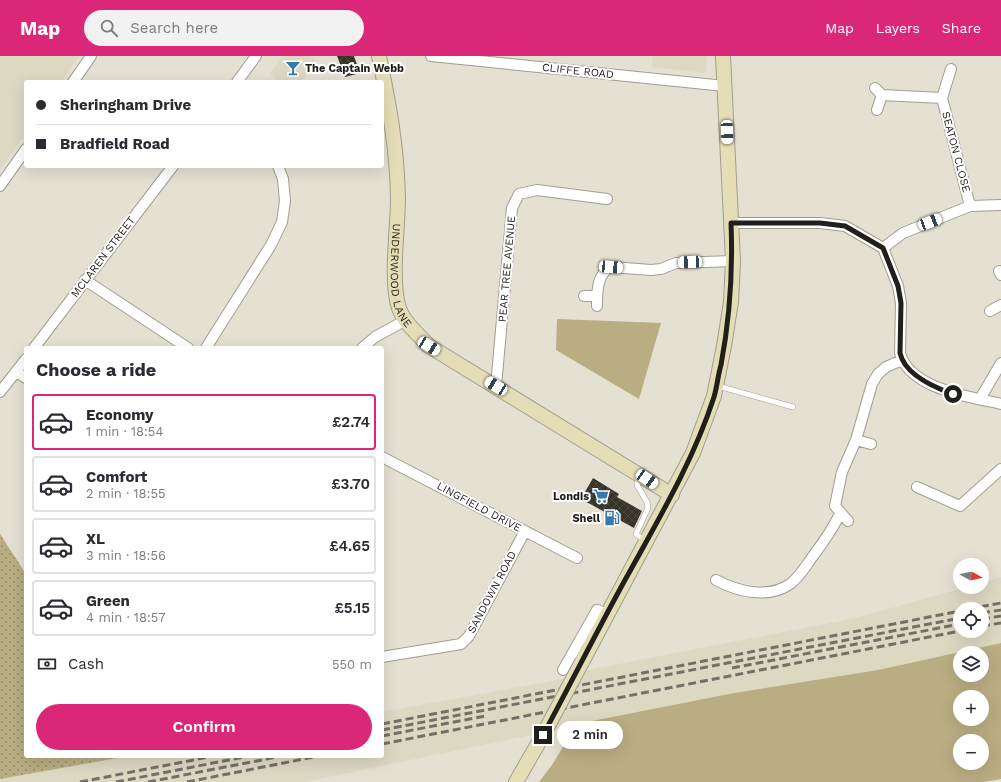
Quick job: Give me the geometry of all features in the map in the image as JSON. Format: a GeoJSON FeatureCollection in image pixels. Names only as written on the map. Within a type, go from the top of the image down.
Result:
{"type":"FeatureCollection","features":[{"type":"Feature","properties":{"kind":"main road","name":"UNDERWOOD LANE"},"geometry":{"type":"LineString","coordinates":[[379,56],[393,122],[396,157],[398,198],[395,290],[399,308],[406,320],[429,346],[672,495]]}},
{"type":"Feature","properties":{"kind":"main road"},"geometry":{"type":"LineString","coordinates":[[516,782],[543,735],[672,495],[693,453],[716,385],[731,302],[733,261],[723,56]]}},
{"type":"Feature","properties":{"kind":"street"},"geometry":{"type":"LineString","coordinates":[[74,80],[91,56]]}},
{"type":"Feature","properties":{"kind":"street"},"geometry":{"type":"LineString","coordinates":[[238,80],[256,56]]}},
{"type":"Feature","properties":{"kind":"street","name":"CLIFFE ROAD"},"geometry":{"type":"LineString","coordinates":[[433,56],[725,86]]}},
{"type":"Feature","properties":{"kind":"street","name":"SEATON CLOSE"},"geometry":{"type":"LineString","coordinates":[[951,69],[942,98],[970,206]]}},
{"type":"Feature","properties":{"kind":"street"},"geometry":{"type":"LineString","coordinates":[[875,88],[882,95],[878,110]]}},
{"type":"Feature","properties":{"kind":"street","name":"SEATON CLOSE"},"geometry":{"type":"LineString","coordinates":[[882,95],[942,98]]}},
{"type":"Feature","properties":{"kind":"street"},"geometry":{"type":"LineString","coordinates":[[0,186],[24,152]]}},
{"type":"Feature","properties":{"kind":"street","name":"MCLAREN STREET"},"geometry":{"type":"LineString","coordinates":[[36,346],[171,168]]}},
{"type":"Feature","properties":{"kind":"street"},"geometry":{"type":"LineString","coordinates":[[207,346],[271,245],[282,222],[285,202],[283,180],[279,168]]}},
{"type":"Feature","properties":{"kind":"street","name":"PEAR TREE AVENUE"},"geometry":{"type":"LineString","coordinates":[[496,386],[512,208],[519,194],[537,190],[607,199]]}},
{"type":"Feature","properties":{"kind":"street"},"geometry":{"type":"LineString","coordinates":[[883,248],[902,233],[970,206],[1001,205]]}},
{"type":"Feature","properties":{"kind":"street"},"geometry":{"type":"LineString","coordinates":[[731,223],[820,223],[845,226],[883,248],[898,286],[901,303],[900,353],[902,360],[919,376],[940,389],[1001,404]]}},
{"type":"Feature","properties":{"kind":"street"},"geometry":{"type":"LineString","coordinates":[[584,296],[597,301],[601,278],[607,269],[611,267],[651,270],[661,269],[676,263],[733,261]]}},
{"type":"Feature","properties":{"kind":"street"},"geometry":{"type":"LineString","coordinates":[[85,280],[185,346]]}},
{"type":"Feature","properties":{"kind":"street"},"geometry":{"type":"LineString","coordinates":[[990,311],[1001,305]]}},
{"type":"Feature","properties":{"kind":"street"},"geometry":{"type":"LineString","coordinates":[[364,346],[375,337],[406,320]]}},
{"type":"Feature","properties":{"kind":"street"},"geometry":{"type":"LineString","coordinates":[[848,521],[835,506],[842,472],[856,440],[872,384],[886,367],[902,360]]}},
{"type":"Feature","properties":{"kind":"street"},"geometry":{"type":"LineString","coordinates":[[0,392],[4,378],[16,372],[24,362]]}},
{"type":"Feature","properties":{"kind":"street"},"geometry":{"type":"LineString","coordinates":[[980,399],[1001,363]]}},
{"type":"Feature","properties":{"kind":"street"},"geometry":{"type":"LineString","coordinates":[[16,372],[24,377]]}},
{"type":"Feature","properties":{"kind":"street"},"geometry":{"type":"LineString","coordinates":[[856,440],[871,444]]}},
{"type":"Feature","properties":{"kind":"street","name":"LINGFIELD DRIVE"},"geometry":{"type":"LineString","coordinates":[[384,458],[577,558]]}},
{"type":"Feature","properties":{"kind":"street"},"geometry":{"type":"LineString","coordinates":[[917,487],[963,510],[1001,469]]}},
{"type":"Feature","properties":{"kind":"street"},"geometry":{"type":"LineString","coordinates":[[716,580],[736,589],[754,592],[779,589],[791,583],[832,529],[840,512]]}},
{"type":"Feature","properties":{"kind":"street","name":"SANDOWN ROAD"},"geometry":{"type":"LineString","coordinates":[[384,657],[461,644],[469,636],[525,531]]}},
{"type":"Feature","properties":{"kind":"street"},"geometry":{"type":"LineString","coordinates":[[563,670],[597,610],[607,614]]}},
{"type":"Feature","properties":{"kind":"lane"},"geometry":{"type":"LineString","coordinates":[[716,385],[793,407]]}},
{"type":"Feature","properties":{"kind":"lane"},"geometry":{"type":"LineString","coordinates":[[640,474],[637,485],[647,502],[648,508],[636,534],[646,542]]}},
{"type":"Feature","properties":{"kind":"shaded area"},"geometry":{"type":"Polygon","coordinates":[[[0,56],[79,56],[62,80],[24,80],[24,136],[0,170],[0,56]]]}},
{"type":"Feature","properties":{"kind":"shaded area","name":"The Captain Webb"},"geometry":{"type":"Polygon","coordinates":[[[283,56],[310,56],[317,62],[303,80],[277,80],[270,74],[283,56]]]}},
{"type":"Feature","properties":{"kind":"shaded area"},"geometry":{"type":"Polygon","coordinates":[[[653,56],[707,56],[706,73],[652,67],[653,56]]]}},
{"type":"Feature","properties":{"kind":"shaded area"},"geometry":{"type":"Polygon","coordinates":[[[557,319],[661,323],[639,399],[556,350],[557,319]]]}},
{"type":"Feature","properties":{"kind":"shaded area"},"geometry":{"type":"Polygon","coordinates":[[[0,534],[24,571],[24,758],[118,758],[0,779],[0,534]]]}},
{"type":"Feature","properties":{"kind":"shaded area"},"geometry":{"type":"Polygon","coordinates":[[[1001,577],[1001,643],[987,646],[953,646],[953,654],[878,670],[734,693],[304,782],[0,782],[0,779],[118,758],[384,758],[384,712],[563,679],[593,669],[856,618],[953,591],[953,594],[989,594],[989,581],[1001,577]]]}},
{"type":"Feature","properties":{"kind":"shaded area"},"geometry":{"type":"Polygon","coordinates":[[[1001,643],[1001,779],[984,782],[539,782],[552,765],[577,724],[734,693],[878,670],[953,654],[953,682],[989,682],[989,646],[987,646],[1001,643]]]}},
{"type":"Feature","properties":{"kind":"building"},"geometry":{"type":"Polygon","coordinates":[[[337,56],[354,56],[360,73],[345,77],[337,56]]]}},
{"type":"Feature","properties":{"kind":"building"},"geometry":{"type":"Polygon","coordinates":[[[593,478],[619,494],[617,497],[642,511],[634,528],[581,499],[593,478]]]}},
{"type":"Feature","properties":{"kind":"railway"},"geometry":{"type":"LineString","coordinates":[[989,605],[1001,603]]}},
{"type":"Feature","properties":{"kind":"railway"},"geometry":{"type":"LineString","coordinates":[[989,612],[1001,610]]}},
{"type":"Feature","properties":{"kind":"railway"},"geometry":{"type":"LineString","coordinates":[[384,724],[953,612]]}},
{"type":"Feature","properties":{"kind":"railway"},"geometry":{"type":"LineString","coordinates":[[989,618],[1001,616]]}},
{"type":"Feature","properties":{"kind":"railway"},"geometry":{"type":"LineString","coordinates":[[384,730],[953,619]]}},
{"type":"Feature","properties":{"kind":"railway"},"geometry":{"type":"LineString","coordinates":[[989,625],[1001,623]]}},
{"type":"Feature","properties":{"kind":"railway"},"geometry":{"type":"LineString","coordinates":[[732,668],[953,625]]}},
{"type":"Feature","properties":{"kind":"railway"},"geometry":{"type":"LineString","coordinates":[[384,744],[953,632]]}},
{"type":"Feature","properties":{"kind":"railway"},"geometry":{"type":"LineString","coordinates":[[384,736],[485,716]]}},
{"type":"Feature","properties":{"kind":"railway"},"geometry":{"type":"LineString","coordinates":[[80,782],[204,758]]}},
{"type":"Feature","properties":{"kind":"railway"},"geometry":{"type":"LineString","coordinates":[[116,782],[239,758]]}},
{"type":"Feature","properties":{"kind":"railway"},"geometry":{"type":"LineString","coordinates":[[148,782],[272,758]]}},
{"type":"Feature","properties":{"kind":"railway"},"geometry":{"type":"LineString","coordinates":[[187,782],[309,758]]}},
{"type":"Feature","properties":{"kind":"place","name":"The Captain Webb"},"geometry":{"type":"Point","coordinates":[293,68]}},
{"type":"Feature","properties":{"kind":"place","name":"Londis"},"geometry":{"type":"Point","coordinates":[601,496]}},
{"type":"Feature","properties":{"kind":"place","name":"Shell"},"geometry":{"type":"Point","coordinates":[612,518]}},
{"type":"Feature","properties":{"kind":"route"},"geometry":{"type":"LineString","coordinates":[[543,735],[672,495],[693,453],[709,410],[714,396],[731,302],[733,261],[731,223],[820,223],[845,226],[883,248],[898,286],[901,303],[900,353],[902,360],[928,383],[953,394]]}}]}
